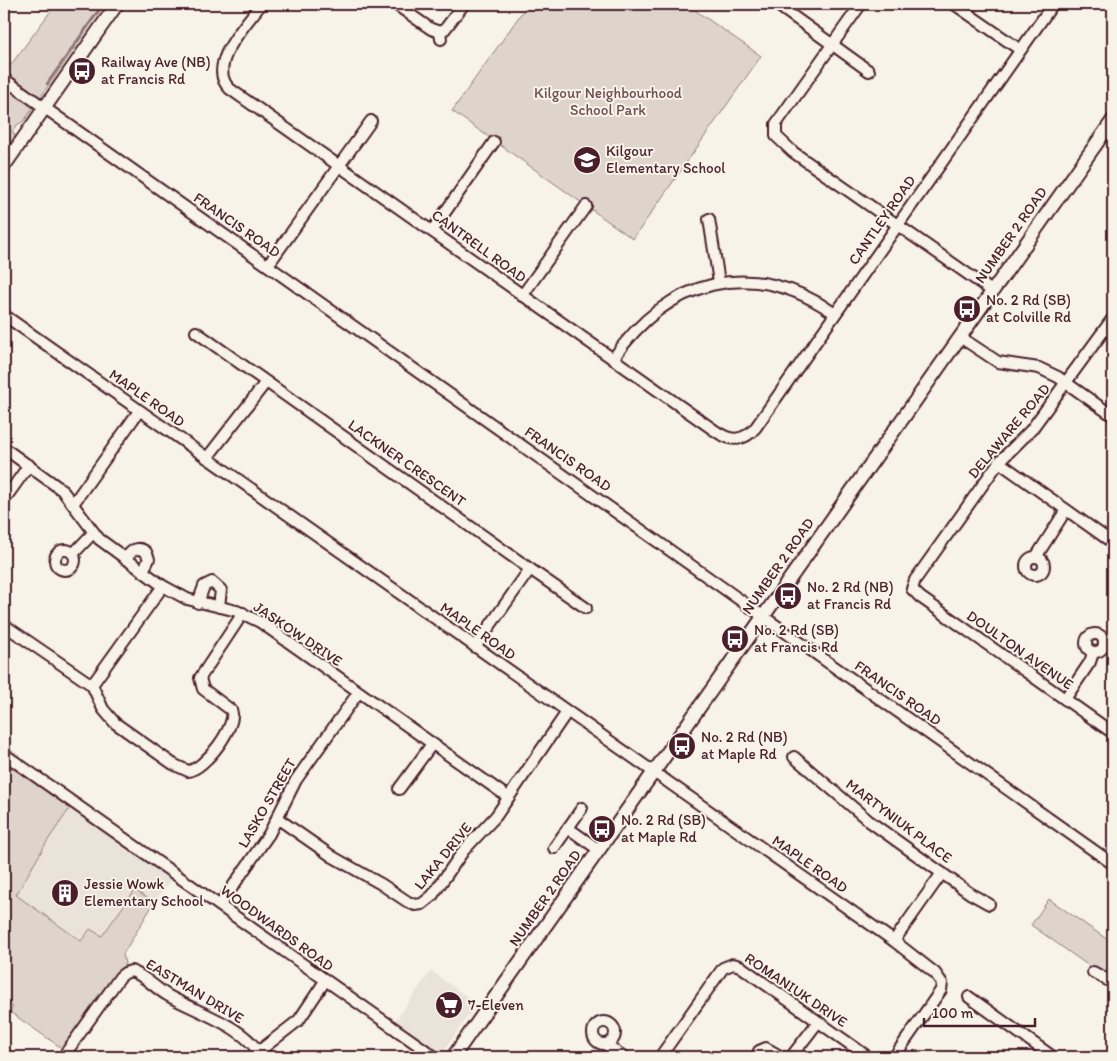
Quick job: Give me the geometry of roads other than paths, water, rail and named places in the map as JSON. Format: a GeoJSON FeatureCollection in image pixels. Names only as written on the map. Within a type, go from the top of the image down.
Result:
{"type":"FeatureCollection","features":[{"type":"Feature","properties":{"kind":"main road"},"geometry":{"type":"LineString","coordinates":[[4,166],[117,4]]}},
{"type":"Feature","properties":{"kind":"main road","name":"NUMBER 2 ROAD"},"geometry":{"type":"LineString","coordinates":[[453,1057],[1113,120]]}},
{"type":"Feature","properties":{"kind":"street","name":"CANTRELL ROAD"},"geometry":{"type":"LineString","coordinates":[[261,4],[224,57],[221,74],[230,89],[726,438]]}},
{"type":"Feature","properties":{"kind":"street"},"geometry":{"type":"LineString","coordinates":[[395,4],[441,35],[464,4]]}},
{"type":"Feature","properties":{"kind":"street"},"geometry":{"type":"LineString","coordinates":[[776,4],[869,72]]}},
{"type":"Feature","properties":{"kind":"street"},"geometry":{"type":"LineString","coordinates":[[861,4],[776,124],[774,132],[777,139],[992,291]]}},
{"type":"Feature","properties":{"kind":"street"},"geometry":{"type":"LineString","coordinates":[[954,4],[1020,50]]}},
{"type":"Feature","properties":{"kind":"street","name":"CANTLEY ROAD"},"geometry":{"type":"LineString","coordinates":[[726,438],[743,438],[752,431],[1053,4]]}},
{"type":"Feature","properties":{"kind":"street","name":"FRANCIS ROAD"},"geometry":{"type":"LineString","coordinates":[[4,79],[1113,864]]}},
{"type":"Feature","properties":{"kind":"street"},"geometry":{"type":"LineString","coordinates":[[268,265],[371,121]]}},
{"type":"Feature","properties":{"kind":"street"},"geometry":{"type":"LineString","coordinates":[[432,231],[494,142]]}},
{"type":"Feature","properties":{"kind":"street"},"geometry":{"type":"LineString","coordinates":[[522,296],[586,206]]}},
{"type":"Feature","properties":{"kind":"street"},"geometry":{"type":"LineString","coordinates":[[709,219],[719,282]]}},
{"type":"Feature","properties":{"kind":"street"},"geometry":{"type":"LineString","coordinates":[[612,359],[636,328],[663,305],[689,292],[719,282],[756,282],[776,285],[806,296],[834,313]]}},
{"type":"Feature","properties":{"kind":"street","name":"MAPLE ROAD"},"geometry":{"type":"LineString","coordinates":[[4,315],[894,941],[935,973],[942,983],[941,990],[894,1057]]}},
{"type":"Feature","properties":{"kind":"street","name":"DELAWARE ROAD"},"geometry":{"type":"LineString","coordinates":[[912,589],[915,580],[999,462],[1028,434],[1113,318]]}},
{"type":"Feature","properties":{"kind":"street","name":"LACKNER CRESCENT"},"geometry":{"type":"LineString","coordinates":[[196,332],[586,608]]}},
{"type":"Feature","properties":{"kind":"street"},"geometry":{"type":"LineString","coordinates":[[960,337],[998,362],[1038,368],[1067,383],[1113,416]]}},
{"type":"Feature","properties":{"kind":"street"},"geometry":{"type":"LineString","coordinates":[[207,458],[266,382]]}},
{"type":"Feature","properties":{"kind":"street"},"geometry":{"type":"LineString","coordinates":[[73,504],[139,410]]}},
{"type":"Feature","properties":{"kind":"street","name":"JASKOW DRIVE"},"geometry":{"type":"LineString","coordinates":[[4,448],[56,484],[94,534],[163,586],[198,603],[243,613],[260,622],[358,693],[508,797]]}},
{"type":"Feature","properties":{"kind":"street"},"geometry":{"type":"LineString","coordinates":[[999,462],[1113,543]]}},
{"type":"Feature","properties":{"kind":"street"},"geometry":{"type":"LineString","coordinates":[[4,500],[29,465]]}},
{"type":"Feature","properties":{"kind":"street"},"geometry":{"type":"LineString","coordinates":[[1036,557],[1066,510]]}},
{"type":"Feature","properties":{"kind":"street"},"geometry":{"type":"LineString","coordinates":[[73,554],[94,534]]}},
{"type":"Feature","properties":{"kind":"street"},"geometry":{"type":"LineString","coordinates":[[126,559],[133,550],[143,549],[149,559],[143,571]]}},
{"type":"Feature","properties":{"kind":"street"},"geometry":{"type":"LineString","coordinates":[[475,647],[530,568]]}},
{"type":"Feature","properties":{"kind":"street"},"geometry":{"type":"LineString","coordinates":[[198,603],[204,586],[212,582],[221,590],[219,607]]}},
{"type":"Feature","properties":{"kind":"street"},"geometry":{"type":"LineString","coordinates":[[92,685],[163,586]]}},
{"type":"Feature","properties":{"kind":"street","name":"DOULTON AVENUE"},"geometry":{"type":"LineString","coordinates":[[912,589],[920,598],[1113,733]]}},
{"type":"Feature","properties":{"kind":"street"},"geometry":{"type":"LineString","coordinates":[[4,625],[92,685],[103,709],[115,723],[179,768],[188,771],[198,769],[230,728],[233,714],[228,707],[203,689],[200,684],[200,678],[243,613]]}},
{"type":"Feature","properties":{"kind":"street"},"geometry":{"type":"LineString","coordinates":[[1065,699],[1090,662],[1093,653]]}},
{"type":"Feature","properties":{"kind":"street","name":"LASKO STREET"},"geometry":{"type":"LineString","coordinates":[[220,905],[262,846],[292,786],[358,693]]}},
{"type":"Feature","properties":{"kind":"street","name":"LAKA DRIVE"},"geometry":{"type":"LineString","coordinates":[[277,818],[333,857],[415,905],[422,904],[432,896],[464,850],[496,816],[567,712]]}},
{"type":"Feature","properties":{"kind":"street"},"geometry":{"type":"LineString","coordinates":[[399,789],[432,744]]}},
{"type":"Feature","properties":{"kind":"street","name":"WOODWARDS ROAD"},"geometry":{"type":"LineString","coordinates":[[4,754],[435,1057]]}},
{"type":"Feature","properties":{"kind":"street","name":"MARTYNIUK PLACE"},"geometry":{"type":"LineString","coordinates":[[794,757],[861,815],[970,894],[989,904]]}},
{"type":"Feature","properties":{"kind":"street"},"geometry":{"type":"LineString","coordinates":[[554,848],[582,808]]}},
{"type":"Feature","properties":{"kind":"street"},"geometry":{"type":"LineString","coordinates":[[568,828],[599,850]]}},
{"type":"Feature","properties":{"kind":"street"},"geometry":{"type":"LineString","coordinates":[[894,941],[942,873]]}},
{"type":"Feature","properties":{"kind":"street","name":"ROMANIUK DRIVE"},"geometry":{"type":"LineString","coordinates":[[660,1057],[723,968],[733,961],[868,1057]]}},
{"type":"Feature","properties":{"kind":"street","name":"EASTMAN DRIVE"},"geometry":{"type":"LineString","coordinates":[[63,1057],[120,977],[131,971],[168,996],[219,1021],[244,1037],[259,1054]]}},
{"type":"Feature","properties":{"kind":"street"},"geometry":{"type":"LineString","coordinates":[[1093,972],[1113,983]]}},
{"type":"Feature","properties":{"kind":"street"},"geometry":{"type":"LineString","coordinates":[[259,1054],[299,1020],[325,981]]}},
{"type":"Feature","properties":{"kind":"street"},"geometry":{"type":"LineString","coordinates":[[969,997],[1053,1057]]}},
{"type":"Feature","properties":{"kind":"street"},"geometry":{"type":"LineString","coordinates":[[791,1057],[818,1022]]}},
{"type":"Feature","properties":{"kind":"street"},"geometry":{"type":"LineString","coordinates":[[605,1044],[624,1057]]}},
{"type":"Feature","properties":{"kind":"street"},"geometry":{"type":"LineString","coordinates":[[757,1057],[760,1051],[766,1048],[782,1057]]}},
{"type":"Feature","properties":{"kind":"waterway"},"geometry":{"type":"LineString","coordinates":[[47,84],[103,4]]}},
{"type":"Feature","properties":{"kind":"waterway"},"geometry":{"type":"LineString","coordinates":[[4,146],[9,138]]}},
{"type":"Feature","properties":{"kind":"place","name":"Railway Ave (NB) at Francis Rd"},"geometry":{"type":"Point","coordinates":[82,71]}},
{"type":"Feature","properties":{"kind":"place","name":"Kilgour Elementary School"},"geometry":{"type":"Point","coordinates":[587,160]}},
{"type":"Feature","properties":{"kind":"place","name":"No. 2 Rd (SB) at Colville Rd"},"geometry":{"type":"Point","coordinates":[967,309]}},
{"type":"Feature","properties":{"kind":"place","name":"No. 2 Rd (NB) at Francis Rd"},"geometry":{"type":"Point","coordinates":[788,596]}},
{"type":"Feature","properties":{"kind":"place","name":"No. 2 Rd (SB) at Francis Rd"},"geometry":{"type":"Point","coordinates":[735,639]}},
{"type":"Feature","properties":{"kind":"place","name":"No. 2 Rd (NB) at Maple Rd"},"geometry":{"type":"Point","coordinates":[682,746]}},
{"type":"Feature","properties":{"kind":"place","name":"No. 2 Rd (SB) at Maple Rd"},"geometry":{"type":"Point","coordinates":[602,829]}},
{"type":"Feature","properties":{"kind":"place","name":"Jessie Wowk Elementary School"},"geometry":{"type":"Point","coordinates":[65,893]}},
{"type":"Feature","properties":{"kind":"place","name":"7-Eleven"},"geometry":{"type":"Point","coordinates":[449,1005]}},
{"type":"Feature","properties":{"kind":"park label","name":"Kilgour Neighbourhood School Park"},"geometry":{"type":"Point","coordinates":[608,102]}}]}
